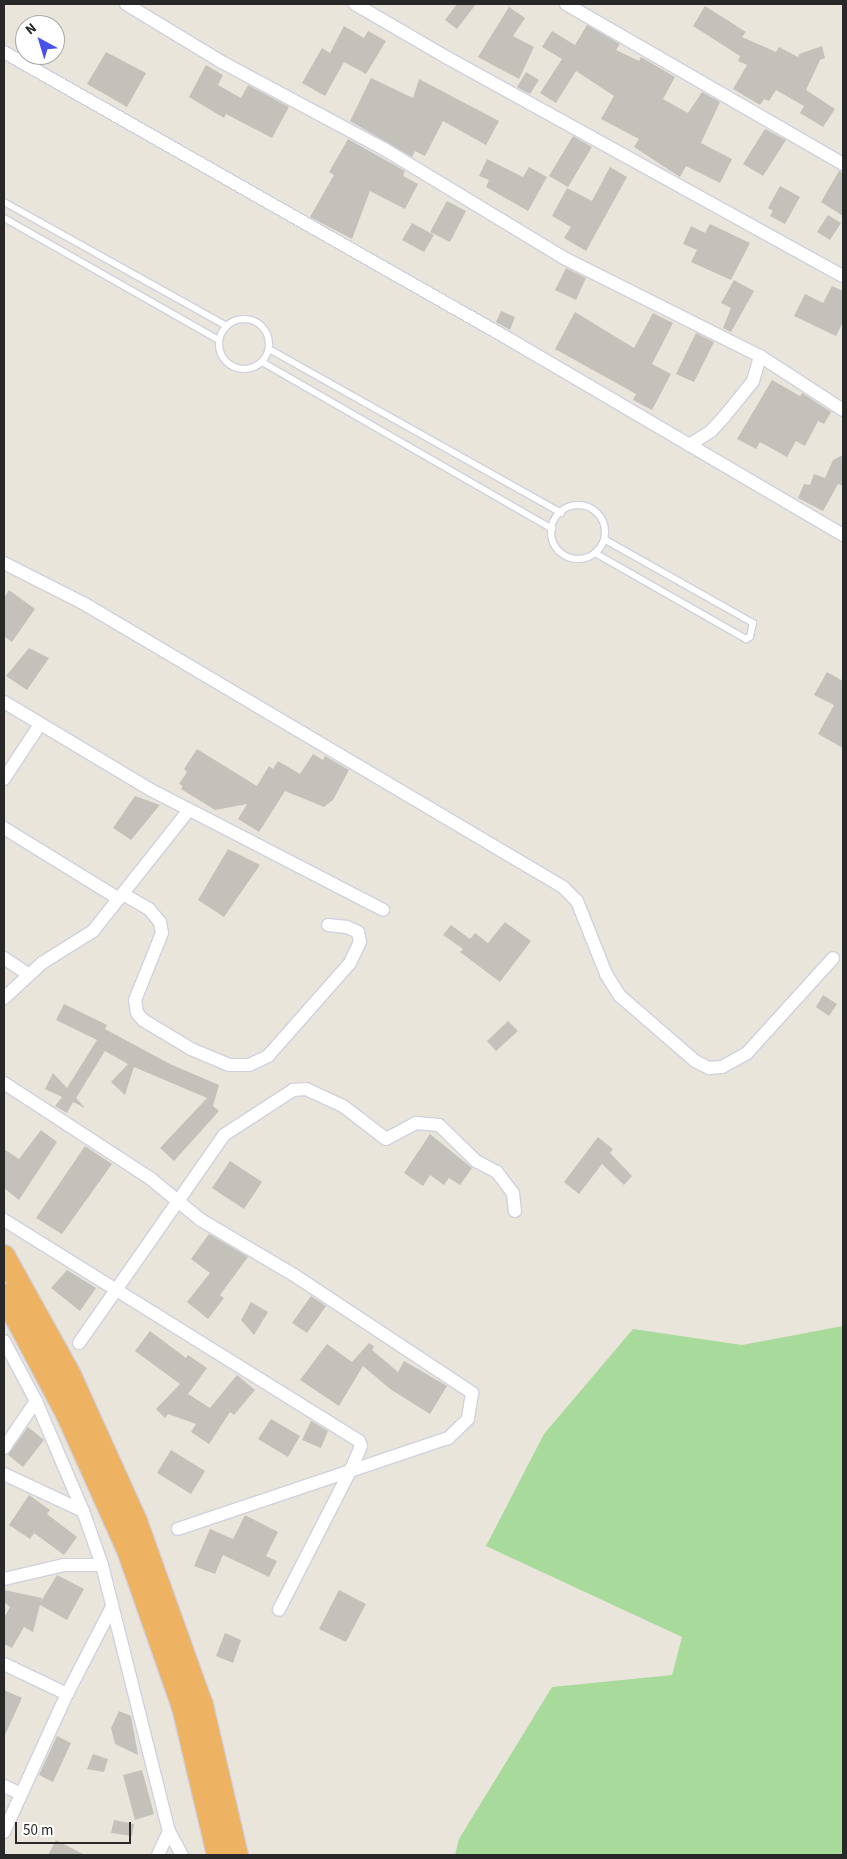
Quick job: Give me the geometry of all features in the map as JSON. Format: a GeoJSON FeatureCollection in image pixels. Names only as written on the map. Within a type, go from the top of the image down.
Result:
{"type":"FeatureCollection","features":[{"type":"Feature","properties":{"kind":"highway"},"geometry":{"type":"LineString","coordinates":[[4,1256],[74,1383],[136,1521],[202,1705],[237,1855]]}},
{"type":"Feature","properties":{"kind":"highway"},"geometry":{"type":"LineString","coordinates":[[4,1295],[68,1416],[128,1550],[183,1707],[218,1855]]}},
{"type":"Feature","properties":{"kind":"street"},"geometry":{"type":"LineString","coordinates":[[126,4],[220,61],[384,149],[564,258],[760,356],[843,410]]}},
{"type":"Feature","properties":{"kind":"street"},"geometry":{"type":"LineString","coordinates":[[355,4],[446,58],[843,276]]}},
{"type":"Feature","properties":{"kind":"street"},"geometry":{"type":"LineString","coordinates":[[566,4],[843,164]]}},
{"type":"Feature","properties":{"kind":"street"},"geometry":{"type":"LineString","coordinates":[[4,52],[843,535]]}},
{"type":"Feature","properties":{"kind":"street"},"geometry":{"type":"LineString","coordinates":[[689,445],[710,432],[730,410],[753,381],[760,356]]}},
{"type":"Feature","properties":{"kind":"street"},"geometry":{"type":"LineString","coordinates":[[4,563],[83,603],[563,887],[577,900],[611,984],[681,1052],[709,1068],[722,1067],[747,1053],[833,958]]}},
{"type":"Feature","properties":{"kind":"street"},"geometry":{"type":"LineString","coordinates":[[4,702],[39,726],[189,810],[383,910]]}},
{"type":"Feature","properties":{"kind":"street"},"geometry":{"type":"LineString","coordinates":[[4,779],[39,726]]}},
{"type":"Feature","properties":{"kind":"street"},"geometry":{"type":"LineString","coordinates":[[4,998],[28,974],[85,938],[189,810]]}},
{"type":"Feature","properties":{"kind":"street"},"geometry":{"type":"LineString","coordinates":[[4,828],[121,896],[150,909],[160,922],[162,933],[135,1000],[137,1013],[143,1020],[191,1049],[229,1065],[249,1065],[268,1056],[350,963],[360,942],[358,932],[347,926],[328,925]]}},
{"type":"Feature","properties":{"kind":"street"},"geometry":{"type":"LineString","coordinates":[[4,958],[28,974]]}},
{"type":"Feature","properties":{"kind":"street"},"geometry":{"type":"LineString","coordinates":[[4,1083],[151,1179],[178,1202],[472,1393],[468,1419],[448,1438],[351,1469],[178,1529]]}},
{"type":"Feature","properties":{"kind":"street"},"geometry":{"type":"LineString","coordinates":[[79,1343],[224,1135],[279,1097],[300,1088],[343,1106],[386,1140],[416,1123],[439,1125],[476,1161],[497,1172],[513,1193],[515,1211]]}},
{"type":"Feature","properties":{"kind":"street"},"geometry":{"type":"LineString","coordinates":[[4,1220],[356,1438],[361,1446],[351,1469],[279,1610]]}},
{"type":"Feature","properties":{"kind":"street"},"geometry":{"type":"LineString","coordinates":[[4,1341],[36,1401],[83,1511],[102,1565],[169,1831],[182,1855]]}},
{"type":"Feature","properties":{"kind":"street"},"geometry":{"type":"LineString","coordinates":[[4,1448],[36,1401]]}},
{"type":"Feature","properties":{"kind":"street"},"geometry":{"type":"LineString","coordinates":[[4,1474],[83,1511]]}},
{"type":"Feature","properties":{"kind":"street"},"geometry":{"type":"LineString","coordinates":[[4,1579],[64,1566],[102,1565]]}},
{"type":"Feature","properties":{"kind":"street"},"geometry":{"type":"LineString","coordinates":[[4,1832],[67,1694],[112,1607]]}},
{"type":"Feature","properties":{"kind":"street"},"geometry":{"type":"LineString","coordinates":[[4,1664],[67,1694]]}},
{"type":"Feature","properties":{"kind":"street"},"geometry":{"type":"LineString","coordinates":[[4,1786],[21,1794]]}},
{"type":"Feature","properties":{"kind":"street"},"geometry":{"type":"LineString","coordinates":[[158,1855],[169,1831]]}},
{"type":"Feature","properties":{"kind":"lane"},"geometry":{"type":"LineString","coordinates":[[4,202],[227,326]]}},
{"type":"Feature","properties":{"kind":"lane"},"geometry":{"type":"LineString","coordinates":[[4,218],[220,340]]}},
{"type":"Feature","properties":{"kind":"lane"},"geometry":{"type":"LineString","coordinates":[[241,319],[256,322],[267,333],[269,349],[262,362],[247,369],[232,366],[222,355],[220,340],[227,326],[241,319]]}},
{"type":"Feature","properties":{"kind":"lane"},"geometry":{"type":"LineString","coordinates":[[269,349],[560,513]]}},
{"type":"Feature","properties":{"kind":"lane"},"geometry":{"type":"LineString","coordinates":[[262,362],[552,529]]}},
{"type":"Feature","properties":{"kind":"lane"},"geometry":{"type":"LineString","coordinates":[[573,506],[593,510],[603,521],[604,539],[595,553],[582,559],[568,557],[557,549],[552,529],[560,513],[573,506]]}},
{"type":"Feature","properties":{"kind":"lane"},"geometry":{"type":"LineString","coordinates":[[595,553],[746,639],[750,637],[753,623],[604,539]]}},
{"type":"Feature","properties":{"kind":"green space"},"geometry":{"type":"Polygon","coordinates":[[[843,1326],[843,1855],[455,1855],[459,1839],[552,1687],[672,1675],[682,1637],[486,1546],[544,1434],[633,1329],[742,1345],[843,1326]]]}},
{"type":"Feature","properties":{"kind":"building"},"geometry":{"type":"Polygon","coordinates":[[[457,4],[476,4],[457,29],[445,20],[457,4]]]}},
{"type":"Feature","properties":{"kind":"building"},"geometry":{"type":"Polygon","coordinates":[[[705,6],[746,32],[742,37],[776,52],[779,47],[798,57],[799,54],[822,46],[825,58],[820,60],[806,90],[835,109],[823,127],[800,113],[804,106],[776,90],[769,101],[764,99],[760,105],[733,89],[747,65],[738,61],[740,56],[693,26],[705,6]]]}},
{"type":"Feature","properties":{"kind":"building"},"geometry":{"type":"Polygon","coordinates":[[[509,7],[525,18],[513,36],[534,47],[519,79],[478,57],[509,7]]]}},
{"type":"Feature","properties":{"kind":"building"},"geometry":{"type":"Polygon","coordinates":[[[587,25],[620,44],[616,50],[639,61],[641,57],[675,77],[663,99],[688,113],[702,92],[720,102],[701,143],[732,159],[720,183],[686,166],[680,177],[634,147],[639,139],[601,119],[614,96],[576,71],[556,103],[540,93],[562,59],[542,47],[552,31],[575,45],[587,25]]]}},
{"type":"Feature","properties":{"kind":"building"},"geometry":{"type":"Polygon","coordinates":[[[344,26],[364,38],[368,31],[386,41],[366,74],[344,62],[325,96],[302,83],[322,48],[330,53],[344,26]]]}},
{"type":"Feature","properties":{"kind":"building"},"geometry":{"type":"Polygon","coordinates":[[[106,52],[146,73],[127,107],[87,84],[106,52]]]}},
{"type":"Feature","properties":{"kind":"building"},"geometry":{"type":"Polygon","coordinates":[[[206,65],[223,75],[218,85],[241,98],[248,85],[289,107],[272,138],[226,114],[224,118],[189,97],[206,65]]]}},
{"type":"Feature","properties":{"kind":"building"},"geometry":{"type":"Polygon","coordinates":[[[526,72],[539,80],[530,94],[517,87],[526,72]]]}},
{"type":"Feature","properties":{"kind":"building"},"geometry":{"type":"Polygon","coordinates":[[[371,78],[413,98],[419,79],[499,121],[486,145],[443,121],[425,156],[415,151],[412,157],[350,121],[371,78]]]}},
{"type":"Feature","properties":{"kind":"building"},"geometry":{"type":"Polygon","coordinates":[[[765,129],[786,140],[763,176],[743,164],[765,129]]]}},
{"type":"Feature","properties":{"kind":"building"},"geometry":{"type":"Polygon","coordinates":[[[573,136],[592,147],[568,187],[549,176],[573,136]]]}},
{"type":"Feature","properties":{"kind":"building"},"geometry":{"type":"Polygon","coordinates":[[[348,139],[405,171],[403,176],[418,184],[405,209],[370,191],[352,239],[310,217],[334,175],[329,172],[348,139]]]}},
{"type":"Feature","properties":{"kind":"building"},"geometry":{"type":"Polygon","coordinates":[[[487,159],[523,177],[529,167],[547,177],[528,211],[486,187],[489,180],[479,176],[487,159]]]}},
{"type":"Feature","properties":{"kind":"building"},"geometry":{"type":"Polygon","coordinates":[[[610,167],[627,177],[586,251],[564,238],[571,227],[552,216],[567,188],[592,201],[610,167]]]}},
{"type":"Feature","properties":{"kind":"building"},"geometry":{"type":"Polygon","coordinates":[[[839,171],[843,172],[843,216],[821,202],[839,171]]]}},
{"type":"Feature","properties":{"kind":"building"},"geometry":{"type":"Polygon","coordinates":[[[780,186],[800,197],[785,224],[770,216],[773,211],[768,208],[780,186]]]}},
{"type":"Feature","properties":{"kind":"building"},"geometry":{"type":"Polygon","coordinates":[[[447,201],[466,211],[450,242],[430,232],[447,201]]]}},
{"type":"Feature","properties":{"kind":"building"},"geometry":{"type":"Polygon","coordinates":[[[828,215],[841,223],[830,240],[817,232],[828,215]]]}},
{"type":"Feature","properties":{"kind":"building"},"geometry":{"type":"Polygon","coordinates":[[[412,223],[434,235],[424,252],[402,240],[412,223]]]}},
{"type":"Feature","properties":{"kind":"building"},"geometry":{"type":"Polygon","coordinates":[[[710,224],[750,243],[731,280],[691,262],[697,250],[683,244],[691,226],[705,233],[710,224]]]}},
{"type":"Feature","properties":{"kind":"building"},"geometry":{"type":"Polygon","coordinates":[[[566,268],[586,278],[576,300],[555,290],[566,268]]]}},
{"type":"Feature","properties":{"kind":"building"},"geometry":{"type":"Polygon","coordinates":[[[734,280],[754,291],[731,332],[723,328],[731,308],[721,303],[734,280]]]}},
{"type":"Feature","properties":{"kind":"building"},"geometry":{"type":"Polygon","coordinates":[[[832,286],[843,291],[843,322],[836,336],[794,316],[805,294],[823,303],[832,286]]]}},
{"type":"Feature","properties":{"kind":"building"},"geometry":{"type":"Polygon","coordinates":[[[501,311],[515,317],[510,330],[496,322],[501,311]]]}},
{"type":"Feature","properties":{"kind":"building"},"geometry":{"type":"Polygon","coordinates":[[[575,312],[634,348],[653,313],[673,323],[652,364],[671,374],[652,410],[633,400],[636,394],[555,349],[575,312]]]}},
{"type":"Feature","properties":{"kind":"building"},"geometry":{"type":"Polygon","coordinates":[[[696,333],[714,342],[694,382],[676,374],[696,333]]]}},
{"type":"Feature","properties":{"kind":"building"},"geometry":{"type":"Polygon","coordinates":[[[772,380],[800,396],[802,393],[831,412],[824,424],[818,421],[805,446],[796,441],[787,457],[760,442],[756,449],[737,439],[772,380]]]}},
{"type":"Feature","properties":{"kind":"building"},"geometry":{"type":"Polygon","coordinates":[[[843,455],[843,486],[838,484],[823,511],[798,498],[804,484],[810,485],[814,474],[825,478],[833,460],[843,455]]]}},
{"type":"Feature","properties":{"kind":"building"},"geometry":{"type":"Polygon","coordinates":[[[9,590],[35,609],[12,642],[4,636],[4,598],[9,590]]]}},
{"type":"Feature","properties":{"kind":"building"},"geometry":{"type":"Polygon","coordinates":[[[29,648],[49,658],[27,690],[6,676],[29,648]]]}},
{"type":"Feature","properties":{"kind":"building"},"geometry":{"type":"Polygon","coordinates":[[[827,672],[843,681],[843,748],[818,734],[834,705],[814,695],[827,672]]]}},
{"type":"Feature","properties":{"kind":"building"},"geometry":{"type":"Polygon","coordinates":[[[197,749],[257,786],[269,766],[273,769],[278,761],[300,774],[313,754],[323,760],[325,756],[349,770],[333,800],[324,807],[285,791],[259,832],[238,819],[247,804],[215,810],[181,789],[183,786],[179,784],[187,772],[184,769],[197,749]]]}},
{"type":"Feature","properties":{"kind":"building"},"geometry":{"type":"Polygon","coordinates":[[[135,796],[160,805],[131,840],[113,828],[135,796]]]}},
{"type":"Feature","properties":{"kind":"building"},"geometry":{"type":"Polygon","coordinates":[[[228,849],[260,865],[224,917],[198,900],[228,849]]]}},
{"type":"Feature","properties":{"kind":"building"},"geometry":{"type":"Polygon","coordinates":[[[505,922],[531,941],[500,982],[460,952],[463,949],[443,935],[451,925],[470,939],[475,933],[488,943],[505,922]]]}},
{"type":"Feature","properties":{"kind":"building"},"geometry":{"type":"Polygon","coordinates":[[[823,995],[837,1004],[829,1016],[816,1007],[823,995]]]}},
{"type":"Feature","properties":{"kind":"building"},"geometry":{"type":"Polygon","coordinates":[[[64,1004],[107,1025],[105,1029],[170,1064],[219,1085],[213,1106],[219,1111],[174,1161],[160,1148],[207,1098],[134,1067],[125,1095],[111,1082],[128,1064],[105,1051],[76,1098],[85,1108],[73,1102],[67,1113],[55,1106],[62,1097],[45,1089],[53,1073],[67,1088],[97,1040],[56,1020],[64,1004]]]}},
{"type":"Feature","properties":{"kind":"building"},"geometry":{"type":"Polygon","coordinates":[[[508,1021],[518,1031],[496,1051],[487,1041],[508,1021]]]}},
{"type":"Feature","properties":{"kind":"building"},"geometry":{"type":"Polygon","coordinates":[[[41,1130],[57,1142],[19,1200],[4,1188],[4,1149],[19,1159],[41,1130]]]}},
{"type":"Feature","properties":{"kind":"building"},"geometry":{"type":"Polygon","coordinates":[[[430,1134],[472,1168],[460,1185],[449,1178],[444,1185],[430,1175],[423,1186],[404,1173],[430,1134]]]}},
{"type":"Feature","properties":{"kind":"building"},"geometry":{"type":"Polygon","coordinates":[[[598,1137],[613,1149],[610,1153],[632,1176],[624,1185],[602,1164],[579,1194],[564,1182],[598,1137]]]}},
{"type":"Feature","properties":{"kind":"building"},"geometry":{"type":"Polygon","coordinates":[[[85,1146],[112,1164],[62,1234],[36,1218],[85,1146]]]}},
{"type":"Feature","properties":{"kind":"building"},"geometry":{"type":"Polygon","coordinates":[[[230,1161],[262,1182],[244,1209],[212,1188],[230,1161]]]}},
{"type":"Feature","properties":{"kind":"building"},"geometry":{"type":"Polygon","coordinates":[[[209,1234],[248,1257],[220,1295],[224,1298],[208,1319],[187,1302],[210,1273],[191,1259],[209,1234]]]}},
{"type":"Feature","properties":{"kind":"building"},"geometry":{"type":"Polygon","coordinates":[[[67,1270],[96,1288],[80,1311],[51,1288],[67,1270]]]}},
{"type":"Feature","properties":{"kind":"building"},"geometry":{"type":"Polygon","coordinates":[[[311,1296],[326,1306],[307,1333],[292,1323],[311,1296]]]}},
{"type":"Feature","properties":{"kind":"building"},"geometry":{"type":"Polygon","coordinates":[[[251,1302],[268,1312],[254,1335],[241,1320],[251,1302]]]}},
{"type":"Feature","properties":{"kind":"building"},"geometry":{"type":"Polygon","coordinates":[[[150,1331],[186,1358],[188,1355],[207,1368],[188,1394],[210,1408],[237,1375],[255,1390],[234,1415],[230,1412],[209,1444],[191,1432],[196,1424],[168,1414],[165,1418],[156,1409],[180,1384],[135,1351],[150,1331]]]}},
{"type":"Feature","properties":{"kind":"building"},"geometry":{"type":"Polygon","coordinates":[[[369,1343],[374,1346],[372,1350],[398,1372],[404,1361],[447,1386],[430,1414],[390,1389],[363,1366],[339,1406],[300,1380],[327,1344],[352,1362],[369,1343]]]}},
{"type":"Feature","properties":{"kind":"building"},"geometry":{"type":"Polygon","coordinates":[[[271,1419],[300,1436],[288,1457],[258,1439],[271,1419]]]}},
{"type":"Feature","properties":{"kind":"building"},"geometry":{"type":"Polygon","coordinates":[[[311,1421],[328,1431],[321,1448],[302,1440],[311,1421]]]}},
{"type":"Feature","properties":{"kind":"building"},"geometry":{"type":"Polygon","coordinates":[[[28,1427],[44,1440],[23,1467],[8,1455],[28,1427]]]}},
{"type":"Feature","properties":{"kind":"building"},"geometry":{"type":"Polygon","coordinates":[[[171,1450],[205,1471],[191,1494],[157,1473],[171,1450]]]}},
{"type":"Feature","properties":{"kind":"building"},"geometry":{"type":"Polygon","coordinates":[[[29,1495],[50,1510],[47,1514],[77,1537],[64,1555],[34,1533],[30,1539],[9,1525],[29,1495]]]}},
{"type":"Feature","properties":{"kind":"building"},"geometry":{"type":"Polygon","coordinates":[[[245,1515],[278,1532],[266,1556],[277,1561],[269,1577],[223,1555],[215,1574],[194,1566],[210,1529],[233,1539],[245,1515]]]}},
{"type":"Feature","properties":{"kind":"building"},"geometry":{"type":"Polygon","coordinates":[[[57,1575],[84,1589],[67,1620],[40,1605],[33,1632],[24,1627],[12,1648],[4,1644],[4,1618],[10,1607],[4,1602],[4,1590],[42,1598],[40,1603],[57,1575]]]}},
{"type":"Feature","properties":{"kind":"building"},"geometry":{"type":"Polygon","coordinates":[[[339,1590],[366,1604],[346,1642],[319,1629],[339,1590]]]}},
{"type":"Feature","properties":{"kind":"building"},"geometry":{"type":"Polygon","coordinates":[[[225,1633],[241,1640],[233,1663],[216,1656],[225,1633]]]}},
{"type":"Feature","properties":{"kind":"building"},"geometry":{"type":"Polygon","coordinates":[[[4,1690],[22,1698],[4,1737],[4,1690]]]}},
{"type":"Feature","properties":{"kind":"building"},"geometry":{"type":"Polygon","coordinates":[[[119,1711],[131,1716],[138,1755],[115,1744],[111,1728],[119,1711]]]}},
{"type":"Feature","properties":{"kind":"building"},"geometry":{"type":"Polygon","coordinates":[[[57,1736],[71,1743],[53,1782],[39,1775],[57,1736]]]}},
{"type":"Feature","properties":{"kind":"building"},"geometry":{"type":"Polygon","coordinates":[[[93,1754],[108,1759],[104,1772],[87,1769],[93,1754]]]}},
{"type":"Feature","properties":{"kind":"building"},"geometry":{"type":"Polygon","coordinates":[[[142,1770],[154,1814],[135,1820],[123,1775],[142,1770]]]}},
{"type":"Feature","properties":{"kind":"building"},"geometry":{"type":"Polygon","coordinates":[[[114,1820],[134,1824],[132,1836],[111,1833],[114,1820]]]}},
{"type":"Feature","properties":{"kind":"building"},"geometry":{"type":"Polygon","coordinates":[[[56,1840],[85,1855],[48,1855],[56,1840]]]}}]}
